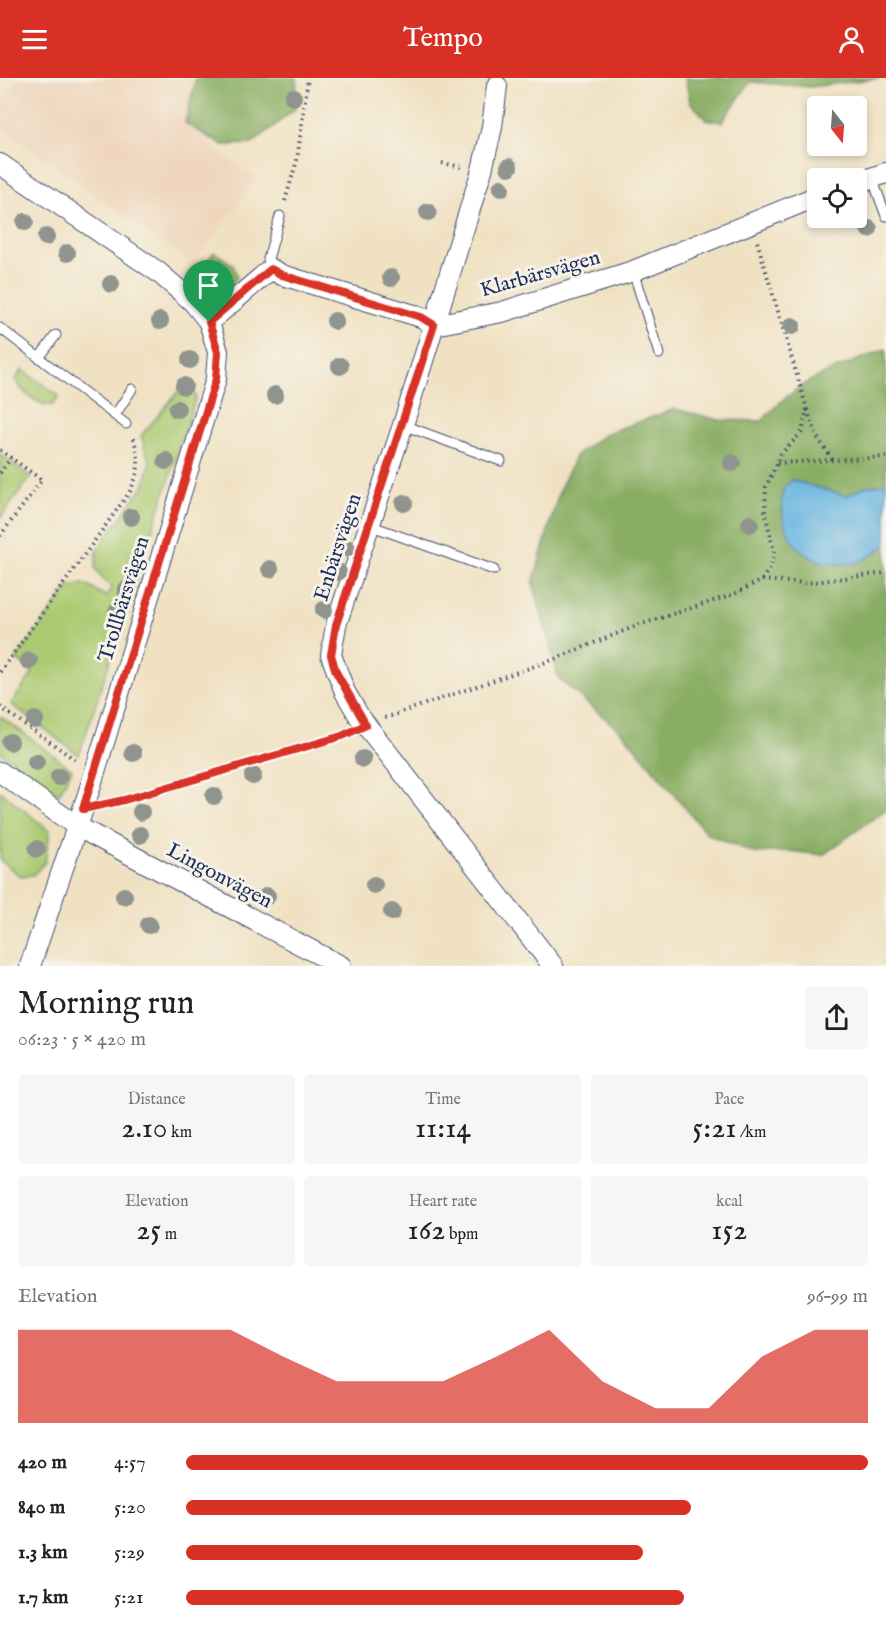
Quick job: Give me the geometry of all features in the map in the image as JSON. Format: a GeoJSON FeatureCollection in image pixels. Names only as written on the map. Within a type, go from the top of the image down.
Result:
{"type":"FeatureCollection","features":[{"type":"Feature","properties":{"kind":"street","name":"Enbärsvägen"},"geometry":{"type":"LineString","coordinates":[[497,86],[492,127],[482,170],[403,425],[336,625],[331,655],[345,692],[366,725],[553,966]]}},
{"type":"Feature","properties":{"kind":"street"},"geometry":{"type":"LineString","coordinates":[[0,164],[158,272],[193,302],[209,322],[271,269],[282,275],[421,317],[434,325]]}},
{"type":"Feature","properties":{"kind":"street","name":"Klarbärsvägen"},"geometry":{"type":"LineString","coordinates":[[434,325],[502,312],[633,271],[807,200]]}},
{"type":"Feature","properties":{"kind":"street","name":"Trollbärsvägen"},"geometry":{"type":"LineString","coordinates":[[30,966],[94,774],[216,379],[218,352],[209,322]]}},
{"type":"Feature","properties":{"kind":"street","name":"Lingonvägen"},"geometry":{"type":"LineString","coordinates":[[0,772],[341,966]]}},
{"type":"Feature","properties":{"kind":"lane"},"geometry":{"type":"LineString","coordinates":[[872,178],[886,216]]}},
{"type":"Feature","properties":{"kind":"lane"},"geometry":{"type":"LineString","coordinates":[[271,269],[268,259],[280,216]]}},
{"type":"Feature","properties":{"kind":"lane"},"geometry":{"type":"LineString","coordinates":[[633,271],[659,354]]}},
{"type":"Feature","properties":{"kind":"lane"},"geometry":{"type":"LineString","coordinates":[[0,328],[126,424]]}},
{"type":"Feature","properties":{"kind":"lane"},"geometry":{"type":"LineString","coordinates":[[39,358],[56,335]]}},
{"type":"Feature","properties":{"kind":"lane"},"geometry":{"type":"LineString","coordinates":[[115,415],[132,389]]}},
{"type":"Feature","properties":{"kind":"lane"},"geometry":{"type":"LineString","coordinates":[[403,425],[501,461]]}},
{"type":"Feature","properties":{"kind":"lane"},"geometry":{"type":"LineString","coordinates":[[369,524],[494,570]]}},
{"type":"Feature","properties":{"kind":"path"},"geometry":{"type":"LineString","coordinates":[[280,216],[297,160],[308,78]]}},
{"type":"Feature","properties":{"kind":"path"},"geometry":{"type":"LineString","coordinates":[[751,222],[807,409],[818,438],[833,461]]}},
{"type":"Feature","properties":{"kind":"path"},"geometry":{"type":"LineString","coordinates":[[762,580],[771,566],[774,552],[765,512],[766,487],[781,454],[802,432],[807,409]]}},
{"type":"Feature","properties":{"kind":"path"},"geometry":{"type":"LineString","coordinates":[[0,672],[129,493],[138,475],[139,460],[126,424]]}},
{"type":"Feature","properties":{"kind":"path"},"geometry":{"type":"LineString","coordinates":[[0,450],[42,480],[0,537]]}},
{"type":"Feature","properties":{"kind":"path"},"geometry":{"type":"LineString","coordinates":[[777,463],[886,457]]}},
{"type":"Feature","properties":{"kind":"path"},"geometry":{"type":"LineString","coordinates":[[0,473],[11,458]]}},
{"type":"Feature","properties":{"kind":"path"},"geometry":{"type":"LineString","coordinates":[[80,818],[124,800],[330,740],[366,725],[552,660],[636,626],[732,595],[762,580],[806,583],[886,573]]}},
{"type":"Feature","properties":{"kind":"path"},"geometry":{"type":"LineString","coordinates":[[0,707],[94,774]]}},
{"type":"Feature","properties":{"kind":"shaded area"},"geometry":{"type":"Polygon","coordinates":[[[19,78],[196,78],[185,123],[213,140],[213,148],[257,179],[193,264],[0,127],[0,105],[19,78]]]}},
{"type":"Feature","properties":{"kind":"green space"},"geometry":{"type":"Polygon","coordinates":[[[196,78],[297,78],[295,109],[252,144],[222,145],[185,123],[196,78]]]}},
{"type":"Feature","properties":{"kind":"green space"},"geometry":{"type":"Polygon","coordinates":[[[685,78],[881,78],[810,87],[750,82],[722,122],[706,119],[690,102],[685,78]]]}},
{"type":"Feature","properties":{"kind":"green space"},"geometry":{"type":"Polygon","coordinates":[[[214,252],[233,265],[237,277],[222,297],[199,289],[196,279],[214,252]]]}},
{"type":"Feature","properties":{"kind":"green space"},"geometry":{"type":"Polygon","coordinates":[[[886,349],[886,484],[866,486],[846,496],[792,480],[860,561],[886,545],[886,809],[823,855],[789,851],[754,853],[707,834],[624,734],[559,679],[533,583],[560,489],[576,455],[607,433],[675,409],[719,420],[762,421],[776,406],[804,384],[834,369],[886,349]]]}},
{"type":"Feature","properties":{"kind":"green space"},"geometry":{"type":"Polygon","coordinates":[[[22,370],[59,396],[53,405],[36,401],[22,389],[15,380],[22,370]]]}},
{"type":"Feature","properties":{"kind":"green space"},"geometry":{"type":"Polygon","coordinates":[[[188,380],[196,397],[79,755],[11,704],[33,673],[16,659],[69,587],[84,584],[107,597],[112,586],[104,581],[95,568],[97,550],[145,484],[150,462],[141,436],[188,380]]]}},
{"type":"Feature","properties":{"kind":"green space"},"geometry":{"type":"Polygon","coordinates":[[[0,454],[31,477],[0,518],[0,454]]]}},
{"type":"Feature","properties":{"kind":"green space"},"geometry":{"type":"Polygon","coordinates":[[[0,716],[72,769],[59,794],[0,752],[0,716]]]}},
{"type":"Feature","properties":{"kind":"green space"},"geometry":{"type":"Polygon","coordinates":[[[0,791],[50,831],[45,862],[33,875],[20,876],[0,860],[0,791]]]}},
{"type":"Feature","properties":{"kind":"water"},"geometry":{"type":"Polygon","coordinates":[[[792,480],[846,496],[866,486],[886,484],[886,545],[858,562],[840,564],[824,562],[810,556],[790,537],[785,523],[782,507],[783,489],[792,480]]]}},
{"type":"Feature","properties":{"kind":"route"},"geometry":{"type":"LineString","coordinates":[[271,269],[282,275],[402,314],[421,317],[434,325],[336,625],[332,648],[331,655],[336,672],[345,692],[366,725],[342,736],[124,800],[83,809],[216,379],[218,352],[209,322],[271,269]]}}]}
